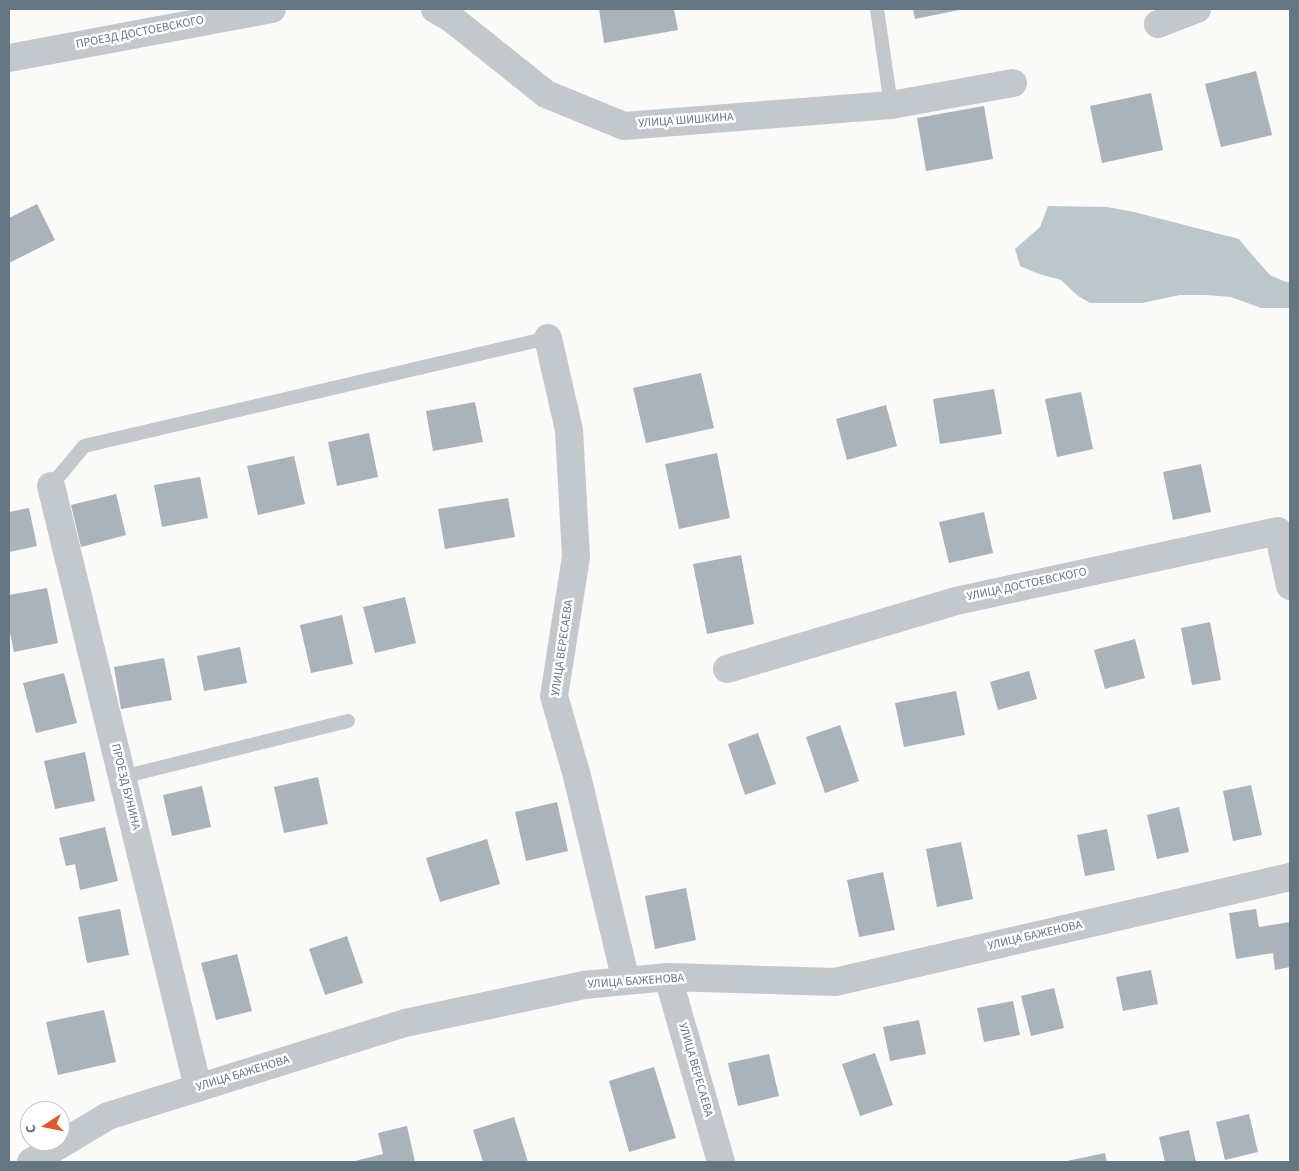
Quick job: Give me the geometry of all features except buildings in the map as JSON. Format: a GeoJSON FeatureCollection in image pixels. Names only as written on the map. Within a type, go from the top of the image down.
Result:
{"type":"FeatureCollection","features":[{"type":"Feature","properties":{"kind":"street","name":"ПРОЕЗД ДОСТОЕВСКОГО"},"geometry":{"type":"LineString","coordinates":[[9,58],[272,9]]}},
{"type":"Feature","properties":{"kind":"street"},"geometry":{"type":"LineString","coordinates":[[1158,24],[1197,9]]}},
{"type":"Feature","properties":{"kind":"street","name":"УЛИЦА ШИШКИНА"},"geometry":{"type":"LineString","coordinates":[[449,12],[546,94],[624,126],[891,105],[1013,83]]}},
{"type":"Feature","properties":{"kind":"street","name":"УЛИЦА ВЕРЕСАЕВА"},"geometry":{"type":"LineString","coordinates":[[548,338],[569,430],[576,557],[554,696],[577,776],[626,981]]}},
{"type":"Feature","properties":{"kind":"street","name":"ПРОЕЗД БУНИНА"},"geometry":{"type":"LineString","coordinates":[[52,486],[198,1088]]}},
{"type":"Feature","properties":{"kind":"street","name":"УЛИЦА ДОСТОЕВСКОГО"},"geometry":{"type":"LineString","coordinates":[[727,669],[956,601],[1278,531],[1290,586]]}},
{"type":"Feature","properties":{"kind":"street","name":"УЛИЦА БАЖЕНОВА"},"geometry":{"type":"LineString","coordinates":[[31,1162],[108,1116],[404,1023],[584,985],[668,977],[835,982],[1290,878]]}},
{"type":"Feature","properties":{"kind":"street","name":"УЛИЦА ВЕРЕСАЕВА"},"geometry":{"type":"LineString","coordinates":[[668,977],[721,1162]]}},
{"type":"Feature","properties":{"kind":"lane"},"geometry":{"type":"LineString","coordinates":[[877,9],[891,105]]}},
{"type":"Feature","properties":{"kind":"lane"},"geometry":{"type":"LineString","coordinates":[[52,486],[84,446],[548,338]]}},
{"type":"Feature","properties":{"kind":"lane"},"geometry":{"type":"LineString","coordinates":[[122,777],[348,721]]}},
{"type":"Feature","properties":{"kind":"shaded area"},"geometry":{"type":"Polygon","coordinates":[[[1048,206],[1107,207],[1134,212],[1239,239],[1270,275],[1290,282],[1290,308],[1261,308],[1231,297],[1207,295],[1180,295],[1142,303],[1090,303],[1078,296],[1061,280],[1020,266],[1015,249],[1040,227],[1048,206]]]}}]}
